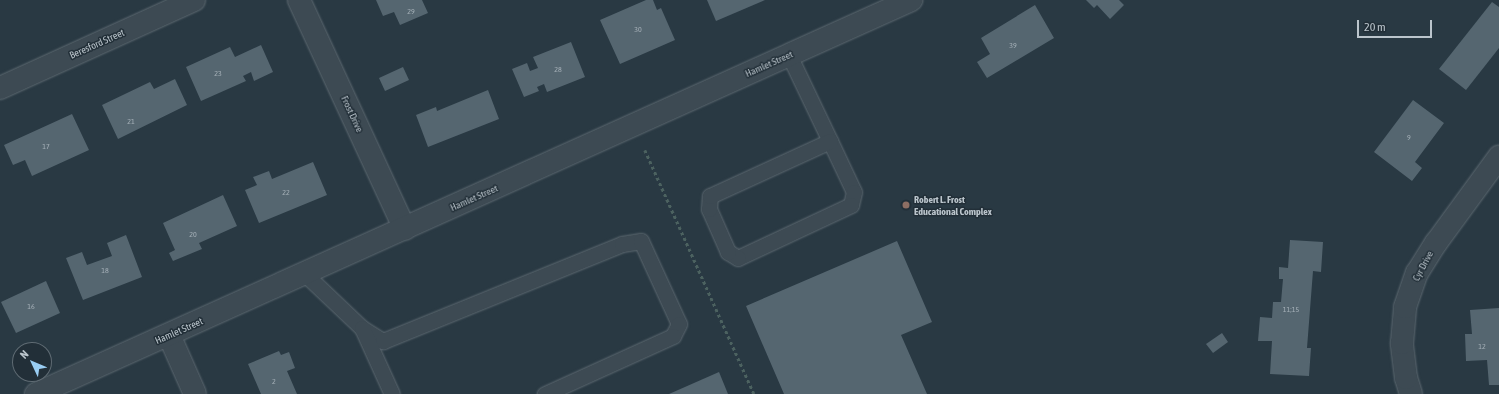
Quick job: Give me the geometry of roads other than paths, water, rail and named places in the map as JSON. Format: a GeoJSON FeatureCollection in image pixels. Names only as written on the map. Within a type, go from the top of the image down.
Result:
{"type":"FeatureCollection","features":[{"type":"Feature","properties":{"kind":"street","name":"Beresford Street"},"geometry":{"type":"LineString","coordinates":[[0,88],[194,0]]}},
{"type":"Feature","properties":{"kind":"street","name":"Frost Drive"},"geometry":{"type":"LineString","coordinates":[[299,0],[405,229]]}},
{"type":"Feature","properties":{"kind":"street","name":"Hamlet Street"},"geometry":{"type":"LineString","coordinates":[[36,394],[911,0]]}},
{"type":"Feature","properties":{"kind":"street","name":"Cyr Drive"},"geometry":{"type":"LineString","coordinates":[[1411,394],[1406,378],[1402,343],[1405,307],[1417,273],[1436,243],[1499,157]]}},
{"type":"Feature","properties":{"kind":"street"},"geometry":{"type":"LineString","coordinates":[[169,335],[195,394]]}},
{"type":"Feature","properties":{"kind":"lane"},"geometry":{"type":"LineString","coordinates":[[789,55],[830,141],[854,192],[851,205],[738,258],[728,252],[709,209],[710,196],[830,141]]}},
{"type":"Feature","properties":{"kind":"lane"},"geometry":{"type":"LineString","coordinates":[[305,274],[362,328],[383,341],[622,244],[641,241],[679,324],[673,336],[545,394]]}},
{"type":"Feature","properties":{"kind":"lane"},"geometry":{"type":"LineString","coordinates":[[362,328],[392,394]]}},
{"type":"Feature","properties":{"kind":"place","name":"Robert L. Frost Educational Complex"},"geometry":{"type":"Point","coordinates":[906,205]}}]}
